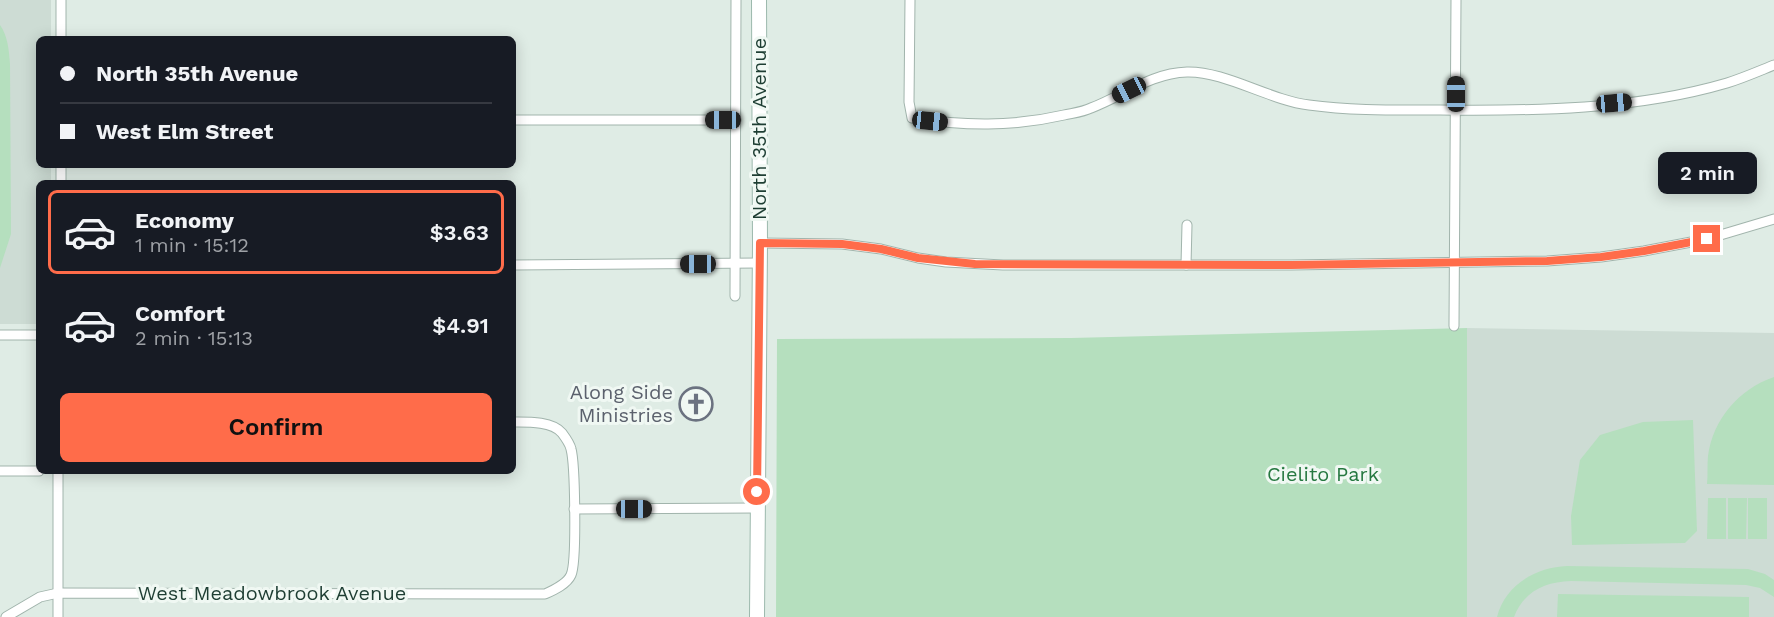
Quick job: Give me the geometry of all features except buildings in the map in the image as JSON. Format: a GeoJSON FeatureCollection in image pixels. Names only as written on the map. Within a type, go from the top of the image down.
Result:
{"type":"FeatureCollection","features":[{"type":"Feature","properties":{"kind":"main road","name":"North 35th Avenue"},"geometry":{"type":"LineString","coordinates":[[757,617],[759,0]]}},
{"type":"Feature","properties":{"kind":"street"},"geometry":{"type":"LineString","coordinates":[[61,0],[61,36]]}},
{"type":"Feature","properties":{"kind":"street","name":"North 35th Avenue"},"geometry":{"type":"LineString","coordinates":[[735,296],[736,0]]}},
{"type":"Feature","properties":{"kind":"street"},"geometry":{"type":"LineString","coordinates":[[910,0],[909,102],[912,118],[972,125],[1016,124],[1054,118],[1089,109],[1149,80],[1167,74],[1188,72],[1213,75],[1306,105],[1360,110],[1456,111],[1552,109],[1635,101],[1679,94],[1728,82],[1774,65]]}},
{"type":"Feature","properties":{"kind":"street"},"geometry":{"type":"LineString","coordinates":[[1454,326],[1456,0]]}},
{"type":"Feature","properties":{"kind":"street"},"geometry":{"type":"LineString","coordinates":[[516,120],[736,120]]}},
{"type":"Feature","properties":{"kind":"street"},"geometry":{"type":"LineString","coordinates":[[760,243],[842,244],[881,249],[918,258],[975,264],[1186,265],[1547,261],[1601,257],[1707,239],[1774,219]]}},
{"type":"Feature","properties":{"kind":"street"},"geometry":{"type":"LineString","coordinates":[[1186,265],[1187,225]]}},
{"type":"Feature","properties":{"kind":"street"},"geometry":{"type":"LineString","coordinates":[[516,265],[759,263]]}},
{"type":"Feature","properties":{"kind":"street"},"geometry":{"type":"LineString","coordinates":[[0,335],[36,335]]}},
{"type":"Feature","properties":{"kind":"street"},"geometry":{"type":"LineString","coordinates":[[516,422],[540,422],[561,430],[571,447],[574,509],[757,508]]}},
{"type":"Feature","properties":{"kind":"street"},"geometry":{"type":"LineString","coordinates":[[0,471],[36,471]]}},
{"type":"Feature","properties":{"kind":"street"},"geometry":{"type":"LineString","coordinates":[[58,474],[58,617]]}},
{"type":"Feature","properties":{"kind":"street","name":"West Meadowbrook Avenue"},"geometry":{"type":"LineString","coordinates":[[6,617],[40,597],[58,593],[545,594],[559,587],[571,575],[574,555],[574,509]]}},
{"type":"Feature","properties":{"kind":"shaded area"},"geometry":{"type":"Polygon","coordinates":[[[0,0],[51,0],[51,36],[36,36],[36,168],[51,168],[51,180],[36,180],[36,324],[0,324],[0,0]]]}},
{"type":"Feature","properties":{"kind":"shaded area"},"geometry":{"type":"Polygon","coordinates":[[[1467,328],[1774,333],[1774,617],[1467,617],[1467,328]]]}},
{"type":"Feature","properties":{"kind":"green space"},"geometry":{"type":"Polygon","coordinates":[[[0,25],[9,49],[10,64],[11,234],[0,268],[0,25]]]}},
{"type":"Feature","properties":{"kind":"green space","name":"Cielito Park"},"geometry":{"type":"Polygon","coordinates":[[[1467,328],[1467,617],[776,617],[777,339],[1071,338],[1467,328]]]}},
{"type":"Feature","properties":{"kind":"green space"},"geometry":{"type":"Polygon","coordinates":[[[1774,377],[1774,485],[1707,484],[1711,442],[1722,418],[1730,407],[1750,389],[1774,377]]]}},
{"type":"Feature","properties":{"kind":"green space"},"geometry":{"type":"Polygon","coordinates":[[[1693,420],[1697,531],[1685,543],[1572,545],[1571,516],[1580,460],[1600,435],[1643,422],[1693,420]]]}},
{"type":"Feature","properties":{"kind":"green space"},"geometry":{"type":"Polygon","coordinates":[[[1708,498],[1726,498],[1726,539],[1707,539],[1708,498]]]}},
{"type":"Feature","properties":{"kind":"green space"},"geometry":{"type":"Polygon","coordinates":[[[1728,498],[1747,498],[1746,539],[1728,539],[1728,498]]]}},
{"type":"Feature","properties":{"kind":"green space"},"geometry":{"type":"Polygon","coordinates":[[[1748,498],[1767,498],[1767,539],[1748,539],[1748,498]]]}},
{"type":"Feature","properties":{"kind":"green space"},"geometry":{"type":"Polygon","coordinates":[[[1567,566],[1748,569],[1765,574],[1774,580],[1774,597],[1760,588],[1746,585],[1571,581],[1553,583],[1536,590],[1523,601],[1514,617],[1497,617],[1507,596],[1523,580],[1544,570],[1567,566]]]}},
{"type":"Feature","properties":{"kind":"green space"},"geometry":{"type":"Polygon","coordinates":[[[1558,594],[1749,597],[1749,617],[1557,617],[1558,594]]]}},
{"type":"Feature","properties":{"kind":"place","name":"Along Side Ministries"},"geometry":{"type":"Point","coordinates":[696,404]}},
{"type":"Feature","properties":{"kind":"route"},"geometry":{"type":"LineString","coordinates":[[757,492],[760,243],[842,244],[881,249],[918,258],[975,264],[1291,265],[1547,261],[1601,257],[1707,239]]}}]}
